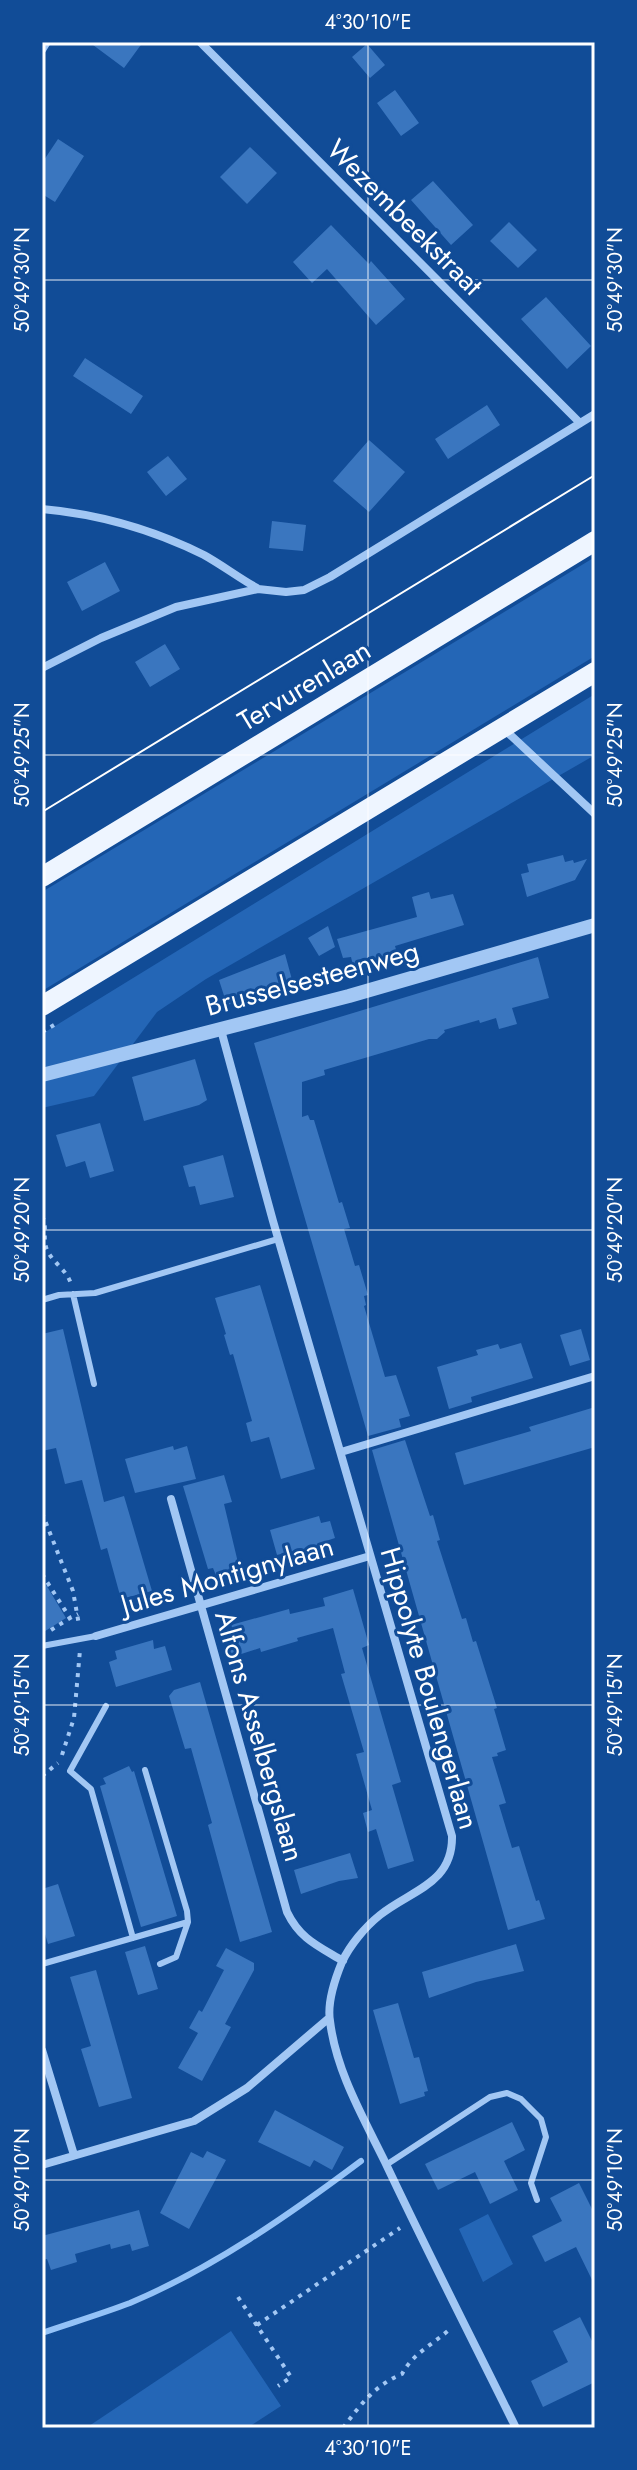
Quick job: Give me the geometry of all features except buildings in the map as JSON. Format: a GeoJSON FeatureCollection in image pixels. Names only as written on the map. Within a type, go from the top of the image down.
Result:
{"type":"FeatureCollection","features":[{"type":"Feature","properties":{"kind":"main road","name":"Tervurenlaan"},"geometry":{"type":"LineString","coordinates":[[42,877],[595,541]]}},
{"type":"Feature","properties":{"kind":"main road"},"geometry":{"type":"LineString","coordinates":[[42,1006],[595,672]]}},
{"type":"Feature","properties":{"kind":"street"},"geometry":{"type":"LineString","coordinates":[[42,50],[47,42]]}},
{"type":"Feature","properties":{"kind":"street","name":"Wezembeekstraat"},"geometry":{"type":"LineString","coordinates":[[200,42],[580,423]]}},
{"type":"Feature","properties":{"kind":"street"},"geometry":{"type":"LineString","coordinates":[[42,668],[101,638],[176,607],[258,589],[304,590],[595,414]]}},
{"type":"Feature","properties":{"kind":"street"},"geometry":{"type":"LineString","coordinates":[[42,509],[120,522],[204,555],[258,589]]}},
{"type":"Feature","properties":{"kind":"street"},"geometry":{"type":"LineString","coordinates":[[503,728],[595,814]]}},
{"type":"Feature","properties":{"kind":"street","name":"Brusselsesteenweg"},"geometry":{"type":"LineString","coordinates":[[42,1075],[221,1030],[595,925]]}},
{"type":"Feature","properties":{"kind":"street","name":"Hippolyte Boulengerlaan"},"geometry":{"type":"LineString","coordinates":[[221,1030],[278,1239],[452,1836],[448,1863],[437,1878],[380,1915],[359,1935],[343,1961],[332,1994],[329,2018],[335,2049],[346,2081],[386,2165],[516,2428]]}},
{"type":"Feature","properties":{"kind":"street"},"geometry":{"type":"LineString","coordinates":[[341,1452],[595,1376]]}},
{"type":"Feature","properties":{"kind":"street","name":"Alfons Asselbergslaan"},"geometry":{"type":"LineString","coordinates":[[171,1499],[287,1912],[296,1930],[343,1961]]}},
{"type":"Feature","properties":{"kind":"street","name":"Jules Montignylaan"},"geometry":{"type":"LineString","coordinates":[[96,1636],[370,1556]]}},
{"type":"Feature","properties":{"kind":"street"},"geometry":{"type":"LineString","coordinates":[[42,2165],[194,2121],[247,2088],[329,2018]]}},
{"type":"Feature","properties":{"kind":"street"},"geometry":{"type":"LineString","coordinates":[[42,2050],[74,2155]]}},
{"type":"Feature","properties":{"kind":"lane"},"geometry":{"type":"LineString","coordinates":[[42,1300],[95,1293],[278,1239]]}},
{"type":"Feature","properties":{"kind":"lane"},"geometry":{"type":"LineString","coordinates":[[73,1294],[94,1384]]}},
{"type":"Feature","properties":{"kind":"lane"},"geometry":{"type":"LineString","coordinates":[[42,1646],[96,1636]]}},
{"type":"Feature","properties":{"kind":"lane"},"geometry":{"type":"LineString","coordinates":[[106,1706],[70,1771],[91,1789],[133,1938]]}},
{"type":"Feature","properties":{"kind":"lane"},"geometry":{"type":"LineString","coordinates":[[145,1770],[188,1922],[176,1957],[160,1964]]}},
{"type":"Feature","properties":{"kind":"lane"},"geometry":{"type":"LineString","coordinates":[[42,1964],[188,1922]]}},
{"type":"Feature","properties":{"kind":"lane"},"geometry":{"type":"LineString","coordinates":[[386,2165],[490,2097],[507,2093],[521,2099],[541,2119],[546,2137],[531,2183],[537,2200]]}},
{"type":"Feature","properties":{"kind":"path"},"geometry":{"type":"LineString","coordinates":[[42,1216],[46,1222],[45,1244],[51,1257],[69,1277],[73,1294]]}},
{"type":"Feature","properties":{"kind":"path"},"geometry":{"type":"LineString","coordinates":[[42,1574],[70,1618]]}},
{"type":"Feature","properties":{"kind":"path"},"geometry":{"type":"LineString","coordinates":[[42,1635],[78,1614]]}},
{"type":"Feature","properties":{"kind":"path"},"geometry":{"type":"LineString","coordinates":[[257,2325],[413,2221]]}},
{"type":"Feature","properties":{"kind":"path"},"geometry":{"type":"LineString","coordinates":[[238,2297],[291,2377],[278,2386]]}},
{"type":"Feature","properties":{"kind":"path"},"geometry":{"type":"LineString","coordinates":[[343,2428],[378,2386],[402,2374],[422,2349],[462,2319]]}},
{"type":"Feature","properties":{"kind":"shaded area"},"geometry":{"type":"Polygon","coordinates":[[[595,557],[595,656],[42,991],[42,892],[595,557]]]}},
{"type":"Feature","properties":{"kind":"shaded area"},"geometry":{"type":"Polygon","coordinates":[[[595,694],[595,755],[206,979],[157,1012],[94,1096],[42,1108],[42,1034],[595,694]]]}},
{"type":"Feature","properties":{"kind":"shaded area"},"geometry":{"type":"Polygon","coordinates":[[[488,2214],[513,2264],[483,2282],[459,2229],[488,2214]]]}},
{"type":"Feature","properties":{"kind":"shaded area"},"geometry":{"type":"Polygon","coordinates":[[[231,2331],[281,2406],[247,2428],[86,2428],[231,2331]]]}},
{"type":"Feature","properties":{"kind":"waterway"},"geometry":{"type":"LineString","coordinates":[[42,2333],[130,2303],[191,2274],[278,2220],[361,2161]]}},
{"type":"Feature","properties":{"kind":"tram line"},"geometry":{"type":"LineString","coordinates":[[42,812],[595,475]]}}]}
